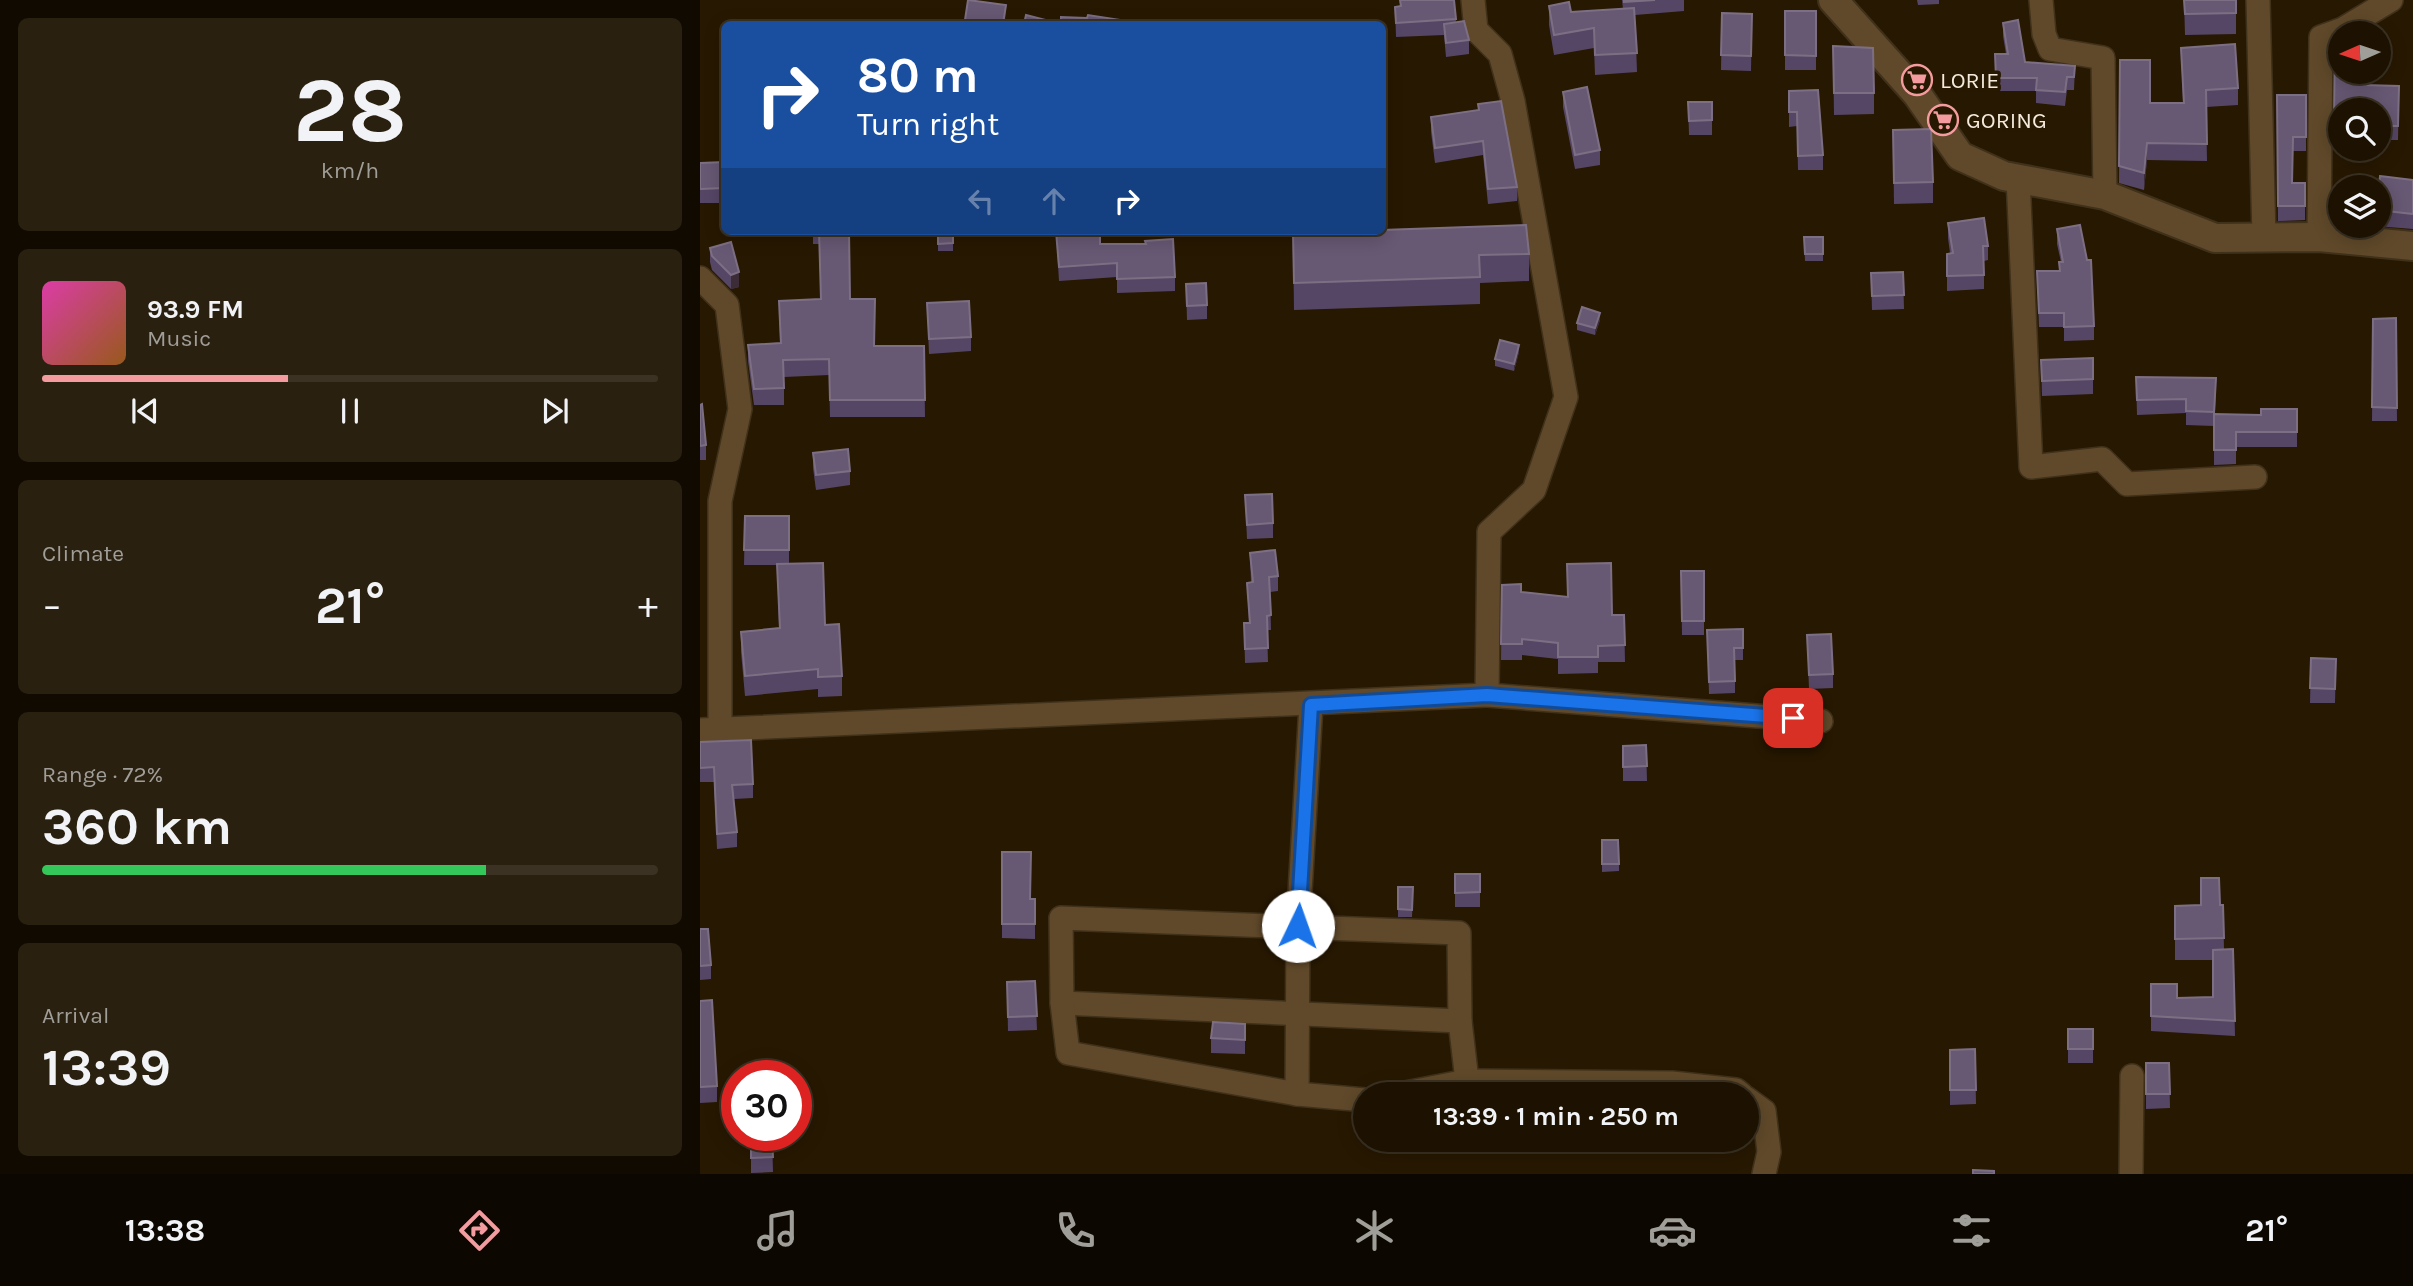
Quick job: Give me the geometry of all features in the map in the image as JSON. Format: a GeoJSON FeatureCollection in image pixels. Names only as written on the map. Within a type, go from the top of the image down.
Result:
{"type":"FeatureCollection","features":[{"type":"Feature","properties":{"kind":"street"},"geometry":{"type":"LineString","coordinates":[[1473,0],[1476,30],[1500,54],[1513,101],[1566,397],[1534,490],[1489,531],[1487,695]]}},
{"type":"Feature","properties":{"kind":"street"},"geometry":{"type":"LineString","coordinates":[[1833,0],[1917,94],[1960,156],[2004,176],[2105,195],[2215,238],[2319,237],[2413,246]]}},
{"type":"Feature","properties":{"kind":"street"},"geometry":{"type":"LineString","coordinates":[[2041,0],[2044,34],[2050,49],[2103,58],[2105,195]]}},
{"type":"Feature","properties":{"kind":"street"},"geometry":{"type":"LineString","coordinates":[[2258,0],[2264,238]]}},
{"type":"Feature","properties":{"kind":"street"},"geometry":{"type":"LineString","coordinates":[[2319,237],[2321,37],[2343,29],[2391,0]]}},
{"type":"Feature","properties":{"kind":"street"},"geometry":{"type":"LineString","coordinates":[[2018,178],[2031,467],[2102,459],[2127,484],[2255,477]]}},
{"type":"Feature","properties":{"kind":"street"},"geometry":{"type":"LineString","coordinates":[[700,278],[727,305],[740,409],[720,501],[710,729],[1311,705],[1487,695],[1821,721]]}},
{"type":"Feature","properties":{"kind":"street"},"geometry":{"type":"LineString","coordinates":[[1297,1094],[1298,926],[1311,705]]}},
{"type":"Feature","properties":{"kind":"street"},"geometry":{"type":"LineString","coordinates":[[1353,1099],[1297,1094],[1068,1053],[1062,1003],[1061,918],[1460,933],[1460,1021],[1467,1081]]}},
{"type":"Feature","properties":{"kind":"street"},"geometry":{"type":"LineString","coordinates":[[1062,1003],[1460,1021]]}},
{"type":"Feature","properties":{"kind":"street"},"geometry":{"type":"LineString","coordinates":[[2131,1174],[2132,1076]]}},
{"type":"Feature","properties":{"kind":"street"},"geometry":{"type":"LineString","coordinates":[[1462,1082],[1570,1082]]}},
{"type":"Feature","properties":{"kind":"street"},"geometry":{"type":"LineString","coordinates":[[1759,1107],[1764,1111],[1769,1152],[1765,1174]]}},
{"type":"Feature","properties":{"kind":"building"},"geometry":{"type":"Polygon","coordinates":[[[968,0],[1006,5],[1003,21],[965,20],[968,0]]]}},
{"type":"Feature","properties":{"kind":"building"},"geometry":{"type":"Polygon","coordinates":[[[1400,0],[1454,0],[1456,19],[1396,23],[1395,7],[1401,6],[1400,0]]]}},
{"type":"Feature","properties":{"kind":"building"},"geometry":{"type":"Polygon","coordinates":[[[1624,0],[1655,0],[1624,2],[1624,0]]]}},
{"type":"Feature","properties":{"kind":"building"},"geometry":{"type":"Polygon","coordinates":[[[2184,0],[2236,0],[2236,13],[2185,14],[2184,0]]]}},
{"type":"Feature","properties":{"kind":"building"},"geometry":{"type":"Polygon","coordinates":[[[1569,2],[1571,12],[1634,8],[1637,53],[1595,55],[1594,28],[1554,35],[1549,6],[1569,2]]]}},
{"type":"Feature","properties":{"kind":"building"},"geometry":{"type":"Polygon","coordinates":[[[1785,11],[1816,11],[1816,56],[1785,55],[1785,11]]]}},
{"type":"Feature","properties":{"kind":"building"},"geometry":{"type":"Polygon","coordinates":[[[1722,13],[1752,14],[1751,56],[1721,55],[1722,13]]]}},
{"type":"Feature","properties":{"kind":"building"},"geometry":{"type":"Polygon","coordinates":[[[1026,15],[1049,21],[1025,21],[1026,15]]]}},
{"type":"Feature","properties":{"kind":"building"},"geometry":{"type":"Polygon","coordinates":[[[1088,15],[1127,21],[1061,21],[1061,17],[1087,18],[1088,15]]]}},
{"type":"Feature","properties":{"kind":"building"},"geometry":{"type":"Polygon","coordinates":[[[2018,20],[2025,62],[2075,66],[2074,77],[2067,77],[2065,92],[2036,90],[2037,78],[1996,78],[1995,54],[2008,54],[2003,23],[2018,20]]]}},
{"type":"Feature","properties":{"kind":"building"},"geometry":{"type":"Polygon","coordinates":[[[1464,21],[1469,40],[1446,43],[1444,24],[1464,21]]]}},
{"type":"Feature","properties":{"kind":"building"},"geometry":{"type":"Polygon","coordinates":[[[2235,44],[2238,88],[2206,90],[2207,144],[2147,143],[2144,173],[2119,166],[2120,60],[2150,60],[2150,103],[2184,103],[2181,48],[2235,44]]]}},
{"type":"Feature","properties":{"kind":"building"},"geometry":{"type":"Polygon","coordinates":[[[1833,46],[1873,48],[1874,93],[1834,93],[1833,46]]]}},
{"type":"Feature","properties":{"kind":"building"},"geometry":{"type":"Polygon","coordinates":[[[2334,84],[2399,86],[2398,126],[2391,126],[2391,98],[2334,98],[2334,84]]]}},
{"type":"Feature","properties":{"kind":"building"},"geometry":{"type":"Polygon","coordinates":[[[1587,87],[1600,150],[1575,155],[1563,92],[1587,87]]]}},
{"type":"Feature","properties":{"kind":"building"},"geometry":{"type":"Polygon","coordinates":[[[1818,90],[1823,155],[1798,156],[1797,112],[1789,112],[1789,91],[1818,90]]]}},
{"type":"Feature","properties":{"kind":"building"},"geometry":{"type":"Polygon","coordinates":[[[2277,95],[2306,95],[2306,137],[2293,137],[2292,183],[2305,183],[2305,206],[2278,206],[2277,95]]]}},
{"type":"Feature","properties":{"kind":"building"},"geometry":{"type":"Polygon","coordinates":[[[1501,101],[1517,187],[1488,189],[1483,141],[1435,148],[1431,117],[1479,110],[1478,104],[1501,101]]]}},
{"type":"Feature","properties":{"kind":"building"},"geometry":{"type":"Polygon","coordinates":[[[1688,102],[1712,102],[1712,120],[1689,121],[1688,102]]]}},
{"type":"Feature","properties":{"kind":"building"},"geometry":{"type":"Polygon","coordinates":[[[1931,129],[1933,182],[1894,183],[1893,130],[1931,129]]]}},
{"type":"Feature","properties":{"kind":"building"},"geometry":{"type":"Polygon","coordinates":[[[721,162],[721,188],[700,189],[700,163],[721,162]]]}},
{"type":"Feature","properties":{"kind":"building"},"geometry":{"type":"Polygon","coordinates":[[[2391,177],[2413,180],[2413,214],[2391,211],[2391,177]]]}},
{"type":"Feature","properties":{"kind":"building"},"geometry":{"type":"Polygon","coordinates":[[[1984,218],[1988,246],[1983,246],[1984,275],[1947,276],[1947,254],[1953,253],[1948,223],[1984,218]]]}},
{"type":"Feature","properties":{"kind":"building"},"geometry":{"type":"Polygon","coordinates":[[[1526,225],[1529,254],[1479,255],[1480,277],[1294,283],[1293,235],[1386,235],[1386,230],[1526,225]]]}},
{"type":"Feature","properties":{"kind":"building"},"geometry":{"type":"Polygon","coordinates":[[[2080,225],[2087,260],[2091,260],[2094,326],[2064,327],[2064,313],[2039,313],[2037,271],[2060,271],[2059,262],[2063,262],[2057,229],[2080,225]]]}},
{"type":"Feature","properties":{"kind":"building"},"geometry":{"type":"Polygon","coordinates":[[[819,235],[849,235],[850,299],[875,299],[874,346],[924,346],[925,400],[830,400],[829,359],[783,360],[784,388],[754,389],[748,345],[781,343],[779,301],[821,299],[819,235]]]}},
{"type":"Feature","properties":{"kind":"building"},"geometry":{"type":"Polygon","coordinates":[[[938,235],[953,235],[953,243],[938,244],[938,235]]]}},
{"type":"Feature","properties":{"kind":"building"},"geometry":{"type":"Polygon","coordinates":[[[1056,235],[1100,235],[1100,244],[1146,244],[1145,241],[1173,239],[1175,277],[1117,279],[1117,263],[1059,267],[1056,235]]]}},
{"type":"Feature","properties":{"kind":"building"},"geometry":{"type":"Polygon","coordinates":[[[1804,237],[1823,237],[1823,254],[1805,254],[1804,237]]]}},
{"type":"Feature","properties":{"kind":"building"},"geometry":{"type":"Polygon","coordinates":[[[731,242],[739,272],[731,275],[712,256],[710,248],[731,242]]]}},
{"type":"Feature","properties":{"kind":"building"},"geometry":{"type":"Polygon","coordinates":[[[1903,272],[1904,295],[1872,296],[1871,273],[1903,272]]]}},
{"type":"Feature","properties":{"kind":"building"},"geometry":{"type":"Polygon","coordinates":[[[1206,283],[1207,305],[1187,306],[1186,284],[1206,283]]]}},
{"type":"Feature","properties":{"kind":"building"},"geometry":{"type":"Polygon","coordinates":[[[969,301],[971,337],[929,339],[927,303],[969,301]]]}},
{"type":"Feature","properties":{"kind":"building"},"geometry":{"type":"Polygon","coordinates":[[[1582,307],[1600,313],[1595,328],[1577,323],[1582,307]]]}},
{"type":"Feature","properties":{"kind":"building"},"geometry":{"type":"Polygon","coordinates":[[[2396,318],[2397,408],[2372,407],[2373,319],[2396,318]]]}},
{"type":"Feature","properties":{"kind":"building"},"geometry":{"type":"Polygon","coordinates":[[[1500,340],[1519,345],[1514,364],[1495,359],[1500,340]]]}},
{"type":"Feature","properties":{"kind":"building"},"geometry":{"type":"Polygon","coordinates":[[[2093,358],[2093,379],[2042,381],[2041,360],[2093,358]]]}},
{"type":"Feature","properties":{"kind":"building"},"geometry":{"type":"Polygon","coordinates":[[[2136,377],[2216,378],[2214,412],[2186,411],[2186,399],[2137,400],[2136,377]]]}},
{"type":"Feature","properties":{"kind":"building"},"geometry":{"type":"Polygon","coordinates":[[[702,404],[706,445],[700,446],[700,405],[702,404]]]}},
{"type":"Feature","properties":{"kind":"building"},"geometry":{"type":"Polygon","coordinates":[[[2261,409],[2297,409],[2297,432],[2236,432],[2236,450],[2214,450],[2214,414],[2261,415],[2261,409]]]}},
{"type":"Feature","properties":{"kind":"building"},"geometry":{"type":"Polygon","coordinates":[[[848,449],[850,471],[816,475],[813,453],[848,449]]]}},
{"type":"Feature","properties":{"kind":"building"},"geometry":{"type":"Polygon","coordinates":[[[1272,494],[1273,523],[1247,525],[1245,495],[1272,494]]]}},
{"type":"Feature","properties":{"kind":"building"},"geometry":{"type":"Polygon","coordinates":[[[745,516],[789,516],[789,550],[744,550],[745,516]]]}},
{"type":"Feature","properties":{"kind":"building"},"geometry":{"type":"Polygon","coordinates":[[[1275,550],[1278,576],[1269,577],[1271,615],[1267,616],[1268,648],[1245,649],[1244,623],[1250,623],[1247,583],[1253,582],[1250,553],[1275,550]]]}},
{"type":"Feature","properties":{"kind":"building"},"geometry":{"type":"Polygon","coordinates":[[[823,563],[825,625],[839,624],[842,676],[818,677],[818,669],[745,676],[741,632],[780,628],[777,564],[823,563]]]}},
{"type":"Feature","properties":{"kind":"building"},"geometry":{"type":"Polygon","coordinates":[[[1611,563],[1612,615],[1624,615],[1625,645],[1598,646],[1598,657],[1558,657],[1558,643],[1522,639],[1522,644],[1501,644],[1502,585],[1521,584],[1521,592],[1568,597],[1567,564],[1611,563]]]}},
{"type":"Feature","properties":{"kind":"building"},"geometry":{"type":"Polygon","coordinates":[[[1681,571],[1704,571],[1704,621],[1682,621],[1681,571]]]}},
{"type":"Feature","properties":{"kind":"building"},"geometry":{"type":"Polygon","coordinates":[[[1743,629],[1743,648],[1734,648],[1735,681],[1709,682],[1707,630],[1743,629]]]}},
{"type":"Feature","properties":{"kind":"building"},"geometry":{"type":"Polygon","coordinates":[[[1831,634],[1833,674],[1809,675],[1807,635],[1831,634]]]}},
{"type":"Feature","properties":{"kind":"building"},"geometry":{"type":"Polygon","coordinates":[[[2311,658],[2336,659],[2335,689],[2310,688],[2311,658]]]}},
{"type":"Feature","properties":{"kind":"building"},"geometry":{"type":"Polygon","coordinates":[[[751,740],[753,784],[732,785],[737,832],[717,834],[714,767],[700,768],[700,742],[751,740]]]}},
{"type":"Feature","properties":{"kind":"building"},"geometry":{"type":"Polygon","coordinates":[[[1646,745],[1647,766],[1623,767],[1623,746],[1646,745]]]}},
{"type":"Feature","properties":{"kind":"building"},"geometry":{"type":"Polygon","coordinates":[[[1602,840],[1618,840],[1619,864],[1602,864],[1602,840]]]}},
{"type":"Feature","properties":{"kind":"building"},"geometry":{"type":"Polygon","coordinates":[[[1002,852],[1031,852],[1030,899],[1035,899],[1035,924],[1002,924],[1002,852]]]}},
{"type":"Feature","properties":{"kind":"building"},"geometry":{"type":"Polygon","coordinates":[[[1455,874],[1480,874],[1480,892],[1455,893],[1455,874]]]}},
{"type":"Feature","properties":{"kind":"building"},"geometry":{"type":"Polygon","coordinates":[[[2201,878],[2219,878],[2224,938],[2175,939],[2175,906],[2201,905],[2201,878]]]}},
{"type":"Feature","properties":{"kind":"building"},"geometry":{"type":"Polygon","coordinates":[[[1398,887],[1413,887],[1412,910],[1398,909],[1398,887]]]}},
{"type":"Feature","properties":{"kind":"building"},"geometry":{"type":"Polygon","coordinates":[[[700,929],[708,929],[711,965],[700,966],[700,929]]]}},
{"type":"Feature","properties":{"kind":"building"},"geometry":{"type":"Polygon","coordinates":[[[2233,949],[2235,1021],[2151,1016],[2151,984],[2177,984],[2177,998],[2213,997],[2213,950],[2233,949]]]}},
{"type":"Feature","properties":{"kind":"building"},"geometry":{"type":"Polygon","coordinates":[[[1035,981],[1037,1016],[1008,1017],[1007,982],[1035,981]]]}},
{"type":"Feature","properties":{"kind":"building"},"geometry":{"type":"Polygon","coordinates":[[[712,1000],[717,1086],[700,1087],[700,1001],[712,1000]]]}},
{"type":"Feature","properties":{"kind":"building"},"geometry":{"type":"Polygon","coordinates":[[[1213,1022],[1245,1024],[1245,1040],[1211,1038],[1213,1022]]]}},
{"type":"Feature","properties":{"kind":"building"},"geometry":{"type":"Polygon","coordinates":[[[2068,1029],[2093,1029],[2093,1049],[2068,1049],[2068,1029]]]}},
{"type":"Feature","properties":{"kind":"building"},"geometry":{"type":"Polygon","coordinates":[[[1975,1049],[1976,1090],[1950,1090],[1950,1050],[1975,1049]]]}},
{"type":"Feature","properties":{"kind":"building"},"geometry":{"type":"Polygon","coordinates":[[[2146,1063],[2169,1063],[2170,1094],[2146,1094],[2146,1063]]]}},
{"type":"Feature","properties":{"kind":"building"},"geometry":{"type":"Polygon","coordinates":[[[751,1151],[773,1151],[773,1157],[751,1158],[751,1151]]]}},
{"type":"Feature","properties":{"kind":"building"},"geometry":{"type":"Polygon","coordinates":[[[1973,1170],[1994,1171],[1994,1174],[1973,1174],[1973,1170]]]}},
{"type":"Feature","properties":{"kind":"place","name":"LORIE"},"geometry":{"type":"Point","coordinates":[1917,80]}},
{"type":"Feature","properties":{"kind":"place","name":"GORING"},"geometry":{"type":"Point","coordinates":[1943,120]}},
{"type":"Feature","properties":{"kind":"route"},"geometry":{"type":"LineString","coordinates":[[1298,926],[1311,705],[1487,695],[1793,718]]}}]}
